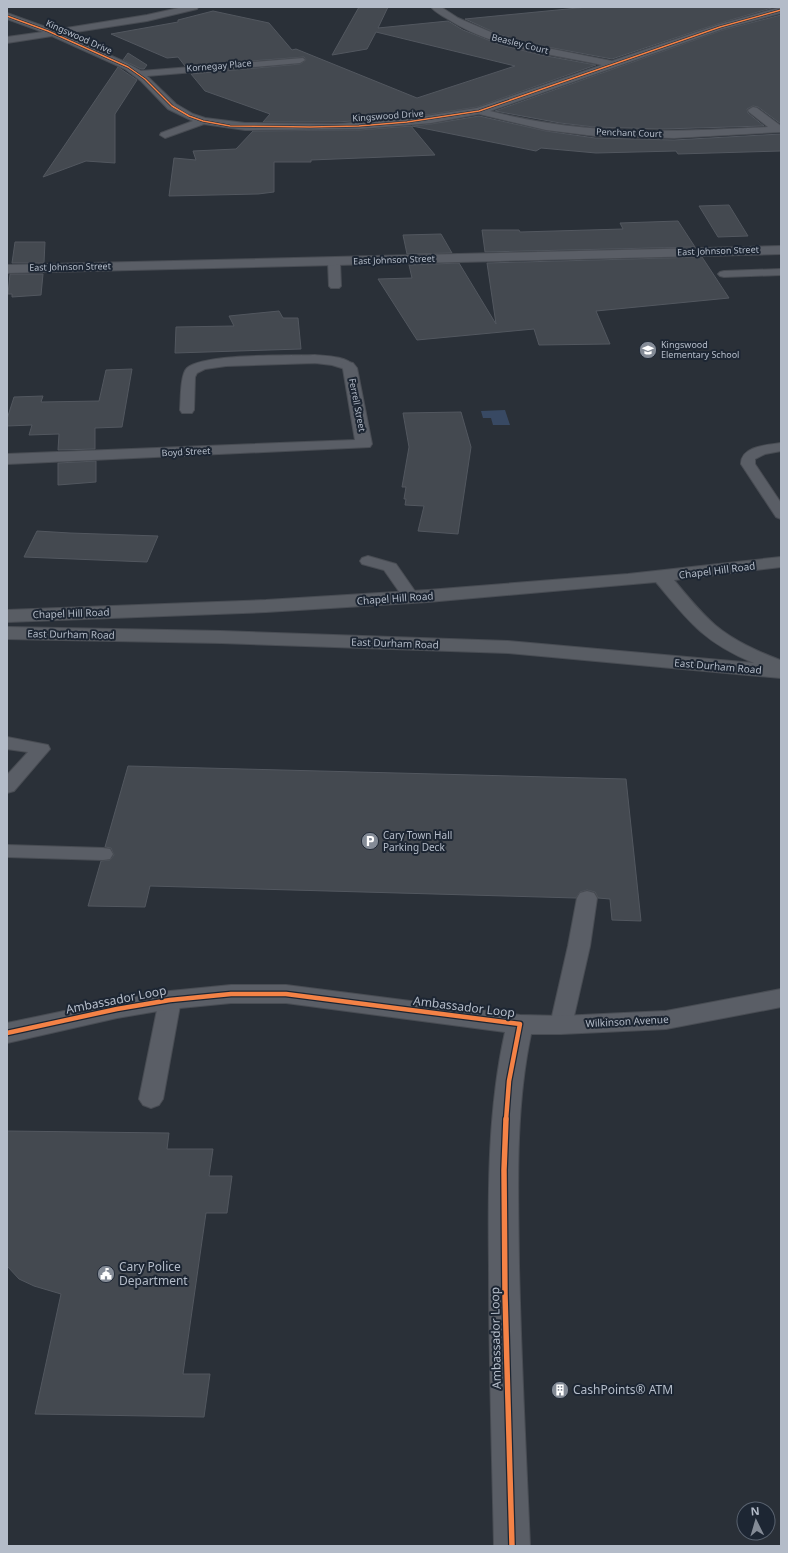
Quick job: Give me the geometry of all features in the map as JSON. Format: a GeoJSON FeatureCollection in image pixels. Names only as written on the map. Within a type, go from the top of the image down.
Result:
{"type":"FeatureCollection","features":[{"type":"Feature","properties":{"kind":"street"},"geometry":{"type":"LineString","coordinates":[[7,40],[147,18],[194,7]]}},
{"type":"Feature","properties":{"kind":"street","name":"Beasley Court"},"geometry":{"type":"LineString","coordinates":[[435,7],[450,17],[483,34],[529,47],[611,64]]}},
{"type":"Feature","properties":{"kind":"street","name":"Kingswood Drive"},"geometry":{"type":"LineString","coordinates":[[7,16],[52,33],[122,64],[138,74],[177,110],[203,122],[248,126],[346,127],[422,122],[479,111],[720,27],[781,10]]}},
{"type":"Feature","properties":{"kind":"street","name":"Kornegay Place"},"geometry":{"type":"LineString","coordinates":[[138,74],[300,60]]}},
{"type":"Feature","properties":{"kind":"street"},"geometry":{"type":"LineString","coordinates":[[753,110],[779,129]]}},
{"type":"Feature","properties":{"kind":"street","name":"Penchant Court"},"geometry":{"type":"LineString","coordinates":[[479,111],[548,127],[609,134],[660,135],[779,129]]}},
{"type":"Feature","properties":{"kind":"street","name":"Kingswood Drive"},"geometry":{"type":"LineString","coordinates":[[166,135],[203,122]]}},
{"type":"Feature","properties":{"kind":"street","name":"East Johnson Street"},"geometry":{"type":"LineString","coordinates":[[7,269],[781,250]]}},
{"type":"Feature","properties":{"kind":"street","name":"Ferrell Street"},"geometry":{"type":"LineString","coordinates":[[348,366],[350,368],[364,444]]}},
{"type":"Feature","properties":{"kind":"street","name":"Boyd Street"},"geometry":{"type":"LineString","coordinates":[[7,459],[364,444]]}},
{"type":"Feature","properties":{"kind":"street","name":"Chapel Hill Road"},"geometry":{"type":"LineString","coordinates":[[7,616],[266,606],[412,597],[661,577],[781,562]]}},
{"type":"Feature","properties":{"kind":"street","name":"East Durham Road"},"geometry":{"type":"LineString","coordinates":[[661,577],[701,623],[712,633],[751,656],[781,667]]}},
{"type":"Feature","properties":{"kind":"street","name":"East Durham Road"},"geometry":{"type":"LineString","coordinates":[[7,633],[237,638],[508,647],[781,672]]}},
{"type":"Feature","properties":{"kind":"street","name":"Ambassador Loop"},"geometry":{"type":"LineString","coordinates":[[7,1033],[116,1009],[170,1000],[231,994],[286,994],[520,1024],[513,1052],[503,1170],[504,1305],[512,1546]]}},
{"type":"Feature","properties":{"kind":"street","name":"Wilkinson Avenue"},"geometry":{"type":"LineString","coordinates":[[520,1024],[561,1025],[666,1020],[781,998]]}},
{"type":"Feature","properties":{"kind":"lane"},"geometry":{"type":"LineString","coordinates":[[334,262],[335,286]]}},
{"type":"Feature","properties":{"kind":"lane"},"geometry":{"type":"LineString","coordinates":[[724,274],[781,272]]}},
{"type":"Feature","properties":{"kind":"lane"},"geometry":{"type":"LineString","coordinates":[[188,410],[189,377],[192,370],[196,368],[215,363],[284,360],[325,360],[342,363],[348,366]]}},
{"type":"Feature","properties":{"kind":"lane"},"geometry":{"type":"LineString","coordinates":[[781,447],[760,450],[754,453],[748,458],[748,464],[781,514]]}},
{"type":"Feature","properties":{"kind":"lane"},"geometry":{"type":"LineString","coordinates":[[368,561],[390,567],[412,597]]}},
{"type":"Feature","properties":{"kind":"lane"},"geometry":{"type":"LineString","coordinates":[[7,743],[41,749],[7,787]]}},
{"type":"Feature","properties":{"kind":"lane"},"geometry":{"type":"LineString","coordinates":[[7,851],[103,854]]}},
{"type":"Feature","properties":{"kind":"lane"},"geometry":{"type":"LineString","coordinates":[[561,1025],[584,925],[587,898]]}},
{"type":"Feature","properties":{"kind":"lane"},"geometry":{"type":"LineString","coordinates":[[151,1099],[170,1000]]}},
{"type":"Feature","properties":{"kind":"water"},"geometry":{"type":"Polygon","coordinates":[[[505,410],[510,425],[493,425],[491,418],[483,418],[481,411],[505,410]]]}},
{"type":"Feature","properties":{"kind":"building"},"geometry":{"type":"Polygon","coordinates":[[[359,7],[388,7],[378,28],[448,21],[463,30],[501,45],[541,55],[596,65],[477,107],[407,118],[335,122],[263,122],[270,114],[205,91],[191,74],[300,64],[306,60],[304,57],[185,66],[178,57],[167,58],[111,34],[178,22],[178,20],[213,11],[269,23],[292,50],[296,49],[417,98],[515,66],[376,32],[367,49],[332,55],[359,7]]]}},
{"type":"Feature","properties":{"kind":"building"},"geometry":{"type":"Polygon","coordinates":[[[588,7],[775,7],[717,24],[612,59],[542,46],[500,35],[465,19],[588,7]]]}},
{"type":"Feature","properties":{"kind":"building"},"geometry":{"type":"Polygon","coordinates":[[[781,15],[781,124],[758,107],[753,106],[747,109],[748,113],[764,126],[662,129],[594,127],[560,123],[495,111],[723,30],[781,15]]]}},
{"type":"Feature","properties":{"kind":"building"},"geometry":{"type":"Polygon","coordinates":[[[128,53],[147,65],[144,69],[123,60],[128,53]]]}},
{"type":"Feature","properties":{"kind":"building"},"geometry":{"type":"Polygon","coordinates":[[[118,67],[137,80],[115,114],[115,163],[86,161],[43,177],[118,67]]]}},
{"type":"Feature","properties":{"kind":"building"},"geometry":{"type":"Polygon","coordinates":[[[479,116],[546,131],[595,138],[674,140],[781,134],[781,151],[678,154],[676,151],[596,153],[541,148],[536,151],[412,126],[479,116]]]}},
{"type":"Feature","properties":{"kind":"building"},"geometry":{"type":"Polygon","coordinates":[[[411,126],[435,155],[311,160],[311,162],[274,162],[274,192],[258,194],[169,196],[174,158],[196,160],[193,151],[236,149],[253,131],[359,130],[411,126]]]}},
{"type":"Feature","properties":{"kind":"building"},"geometry":{"type":"Polygon","coordinates":[[[729,205],[748,236],[718,237],[699,206],[729,205]]]}},
{"type":"Feature","properties":{"kind":"building"},"geometry":{"type":"Polygon","coordinates":[[[678,221],[695,247],[485,252],[482,230],[519,230],[520,232],[623,229],[620,223],[678,221]]]}},
{"type":"Feature","properties":{"kind":"building"},"geometry":{"type":"Polygon","coordinates":[[[441,234],[452,253],[407,254],[403,235],[441,234]]]}},
{"type":"Feature","properties":{"kind":"building"},"geometry":{"type":"Polygon","coordinates":[[[15,242],[45,242],[44,263],[12,263],[15,242]]]}},
{"type":"Feature","properties":{"kind":"building"},"geometry":{"type":"Polygon","coordinates":[[[702,257],[729,298],[596,311],[610,344],[539,345],[534,329],[417,340],[378,279],[412,278],[409,265],[459,263],[496,324],[487,263],[702,257]]]}},
{"type":"Feature","properties":{"kind":"building"},"geometry":{"type":"Polygon","coordinates":[[[10,274],[43,274],[41,295],[12,297],[12,294],[8,294],[10,274]]]}},
{"type":"Feature","properties":{"kind":"building"},"geometry":{"type":"Polygon","coordinates":[[[279,311],[283,318],[298,318],[301,349],[175,353],[176,327],[234,326],[229,316],[279,311]]]}},
{"type":"Feature","properties":{"kind":"building"},"geometry":{"type":"Polygon","coordinates":[[[132,369],[122,427],[95,428],[95,449],[58,450],[59,434],[29,435],[32,425],[7,426],[7,419],[14,397],[43,396],[41,402],[99,401],[106,370],[132,369]]]}},
{"type":"Feature","properties":{"kind":"building"},"geometry":{"type":"Polygon","coordinates":[[[461,412],[471,447],[458,534],[418,531],[424,506],[405,505],[406,499],[404,499],[406,487],[402,487],[409,447],[403,413],[461,412]]]}},
{"type":"Feature","properties":{"kind":"building"},"geometry":{"type":"Polygon","coordinates":[[[96,461],[96,482],[58,485],[58,463],[96,461]]]}},
{"type":"Feature","properties":{"kind":"building"},"geometry":{"type":"Polygon","coordinates":[[[37,531],[158,536],[147,562],[24,557],[37,531]]]}},
{"type":"Feature","properties":{"kind":"building","name":"Cary Town Hall Parking Deck"},"geometry":{"type":"Polygon","coordinates":[[[128,766],[626,779],[641,921],[612,920],[610,899],[598,898],[595,892],[587,890],[580,892],[576,898],[150,886],[145,907],[88,906],[101,861],[110,860],[114,855],[111,848],[105,847],[128,766]]]}},
{"type":"Feature","properties":{"kind":"building","name":"Cary Police Department"},"geometry":{"type":"Polygon","coordinates":[[[7,1131],[169,1133],[167,1149],[213,1149],[209,1176],[232,1176],[227,1213],[206,1213],[183,1374],[210,1374],[204,1417],[35,1414],[61,1294],[34,1286],[19,1279],[7,1266],[7,1131]]]}},
{"type":"Feature","properties":{"kind":"cycle path"},"geometry":{"type":"LineString","coordinates":[[7,16],[28,22],[128,67],[145,79],[172,106],[189,116],[203,121],[230,126],[310,127],[383,125],[431,120],[479,111],[720,27],[781,10]]}},
{"type":"Feature","properties":{"kind":"cycle path"},"geometry":{"type":"LineString","coordinates":[[7,1033],[117,1009],[170,1000],[231,994],[286,994],[520,1024],[509,1081],[504,1140],[505,1331],[512,1546]]}},
{"type":"Feature","properties":{"kind":"place","name":"Kingswood Elementary School"},"geometry":{"type":"Point","coordinates":[648,350]}},
{"type":"Feature","properties":{"kind":"place","name":"Cary Town Hall Parking Deck"},"geometry":{"type":"Point","coordinates":[370,841]}},
{"type":"Feature","properties":{"kind":"place","name":"Cary Police Department"},"geometry":{"type":"Point","coordinates":[106,1274]}},
{"type":"Feature","properties":{"kind":"place","name":"CashPoints® ATM"},"geometry":{"type":"Point","coordinates":[560,1390]}}]}
